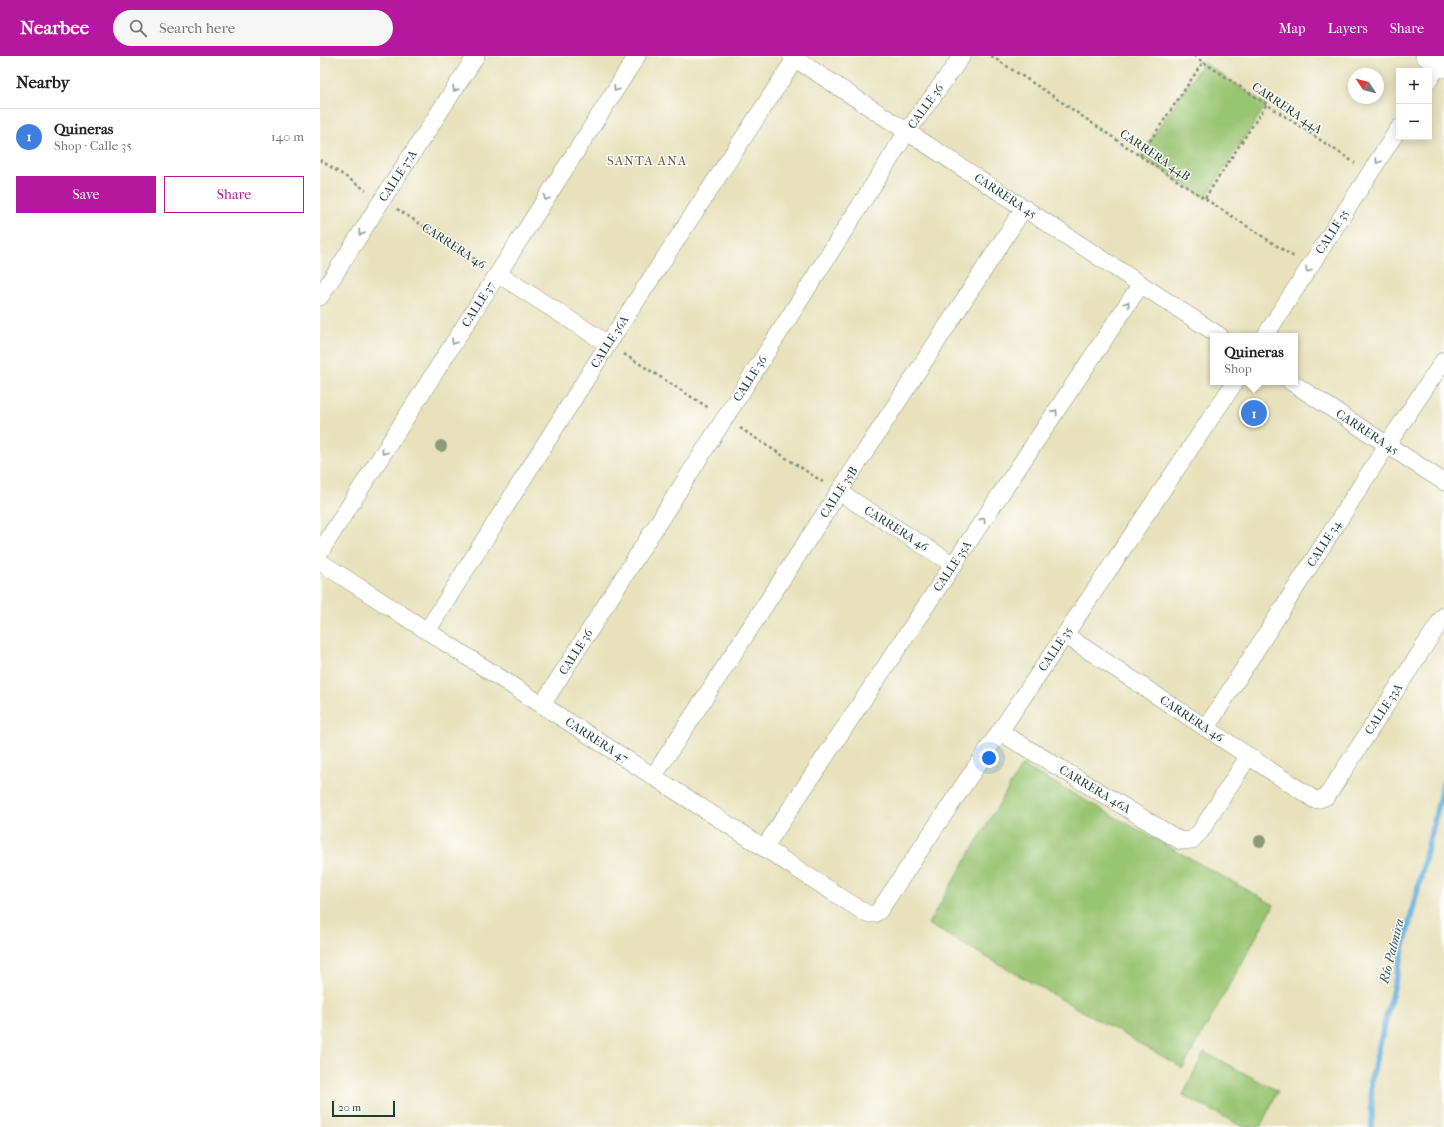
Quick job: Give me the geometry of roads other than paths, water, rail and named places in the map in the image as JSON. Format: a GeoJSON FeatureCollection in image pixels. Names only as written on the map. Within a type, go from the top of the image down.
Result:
{"type":"FeatureCollection","features":[{"type":"Feature","properties":{"kind":"street","name":"CALLE 37A"},"geometry":{"type":"LineString","coordinates":[[320,297],[476,56]]}},
{"type":"Feature","properties":{"kind":"street","name":"CALLE 37"},"geometry":{"type":"LineString","coordinates":[[320,552],[637,56]]}},
{"type":"Feature","properties":{"kind":"street","name":"CALLE 36"},"geometry":{"type":"LineString","coordinates":[[542,705],[907,132],[962,56]]}},
{"type":"Feature","properties":{"kind":"street"},"geometry":{"type":"LineString","coordinates":[[1424,56],[1442,63],[1432,76]]}},
{"type":"Feature","properties":{"kind":"street","name":"CARRERA 45"},"geometry":{"type":"LineString","coordinates":[[794,57],[1215,333]]}},
{"type":"Feature","properties":{"kind":"street","name":"CALLE 36A"},"geometry":{"type":"LineString","coordinates":[[427,631],[608,344],[794,57]]}},
{"type":"Feature","properties":{"kind":"street","name":"CALLE 35"},"geometry":{"type":"LineString","coordinates":[[1267,333],[1396,133]]}},
{"type":"Feature","properties":{"kind":"street","name":"CALLE 35B"},"geometry":{"type":"LineString","coordinates":[[653,777],[1024,208]]}},
{"type":"Feature","properties":{"kind":"street","name":"CARRERA 46"},"geometry":{"type":"LineString","coordinates":[[498,274],[608,344]]}},
{"type":"Feature","properties":{"kind":"street","name":"CALLE 35A"},"geometry":{"type":"LineString","coordinates":[[764,848],[1141,284]]}},
{"type":"Feature","properties":{"kind":"street","name":"CALLE 34"},"geometry":{"type":"LineString","coordinates":[[1206,728],[1387,445],[1444,360]]}},
{"type":"Feature","properties":{"kind":"street","name":"CALLE 35"},"geometry":{"type":"LineString","coordinates":[[874,914],[879,911],[1233,385]]}},
{"type":"Feature","properties":{"kind":"street","name":"CARRERA 45"},"geometry":{"type":"LineString","coordinates":[[1296,385],[1444,482]]}},
{"type":"Feature","properties":{"kind":"street","name":"CARRERA 46"},"geometry":{"type":"LineString","coordinates":[[839,492],[954,565]]}},
{"type":"Feature","properties":{"kind":"street","name":"CARRERA 47"},"geometry":{"type":"LineString","coordinates":[[320,562],[867,914],[874,914]]}},
{"type":"Feature","properties":{"kind":"street","name":"CALLE 33A"},"geometry":{"type":"LineString","coordinates":[[1320,799],[1327,796],[1444,616]]}},
{"type":"Feature","properties":{"kind":"street","name":"CARRERA 46"},"geometry":{"type":"LineString","coordinates":[[1065,635],[1248,757],[1315,800],[1320,799]]}},
{"type":"Feature","properties":{"kind":"street","name":"CARRERA 46A"},"geometry":{"type":"LineString","coordinates":[[1000,732],[1181,841],[1192,840],[1200,832],[1248,757]]}},
{"type":"Feature","properties":{"kind":"waterway","name":"Río Palmira"},"geometry":{"type":"LineString","coordinates":[[1372,1127],[1371,1080],[1444,781]]}},
{"type":"Feature","properties":{"kind":"place","name":"Quineras"},"geometry":{"type":"Point","coordinates":[1254,413]}},
{"type":"Feature","properties":{"kind":"district","name":"SANTA ANA"},"geometry":{"type":"Point","coordinates":[647,160]}}]}
